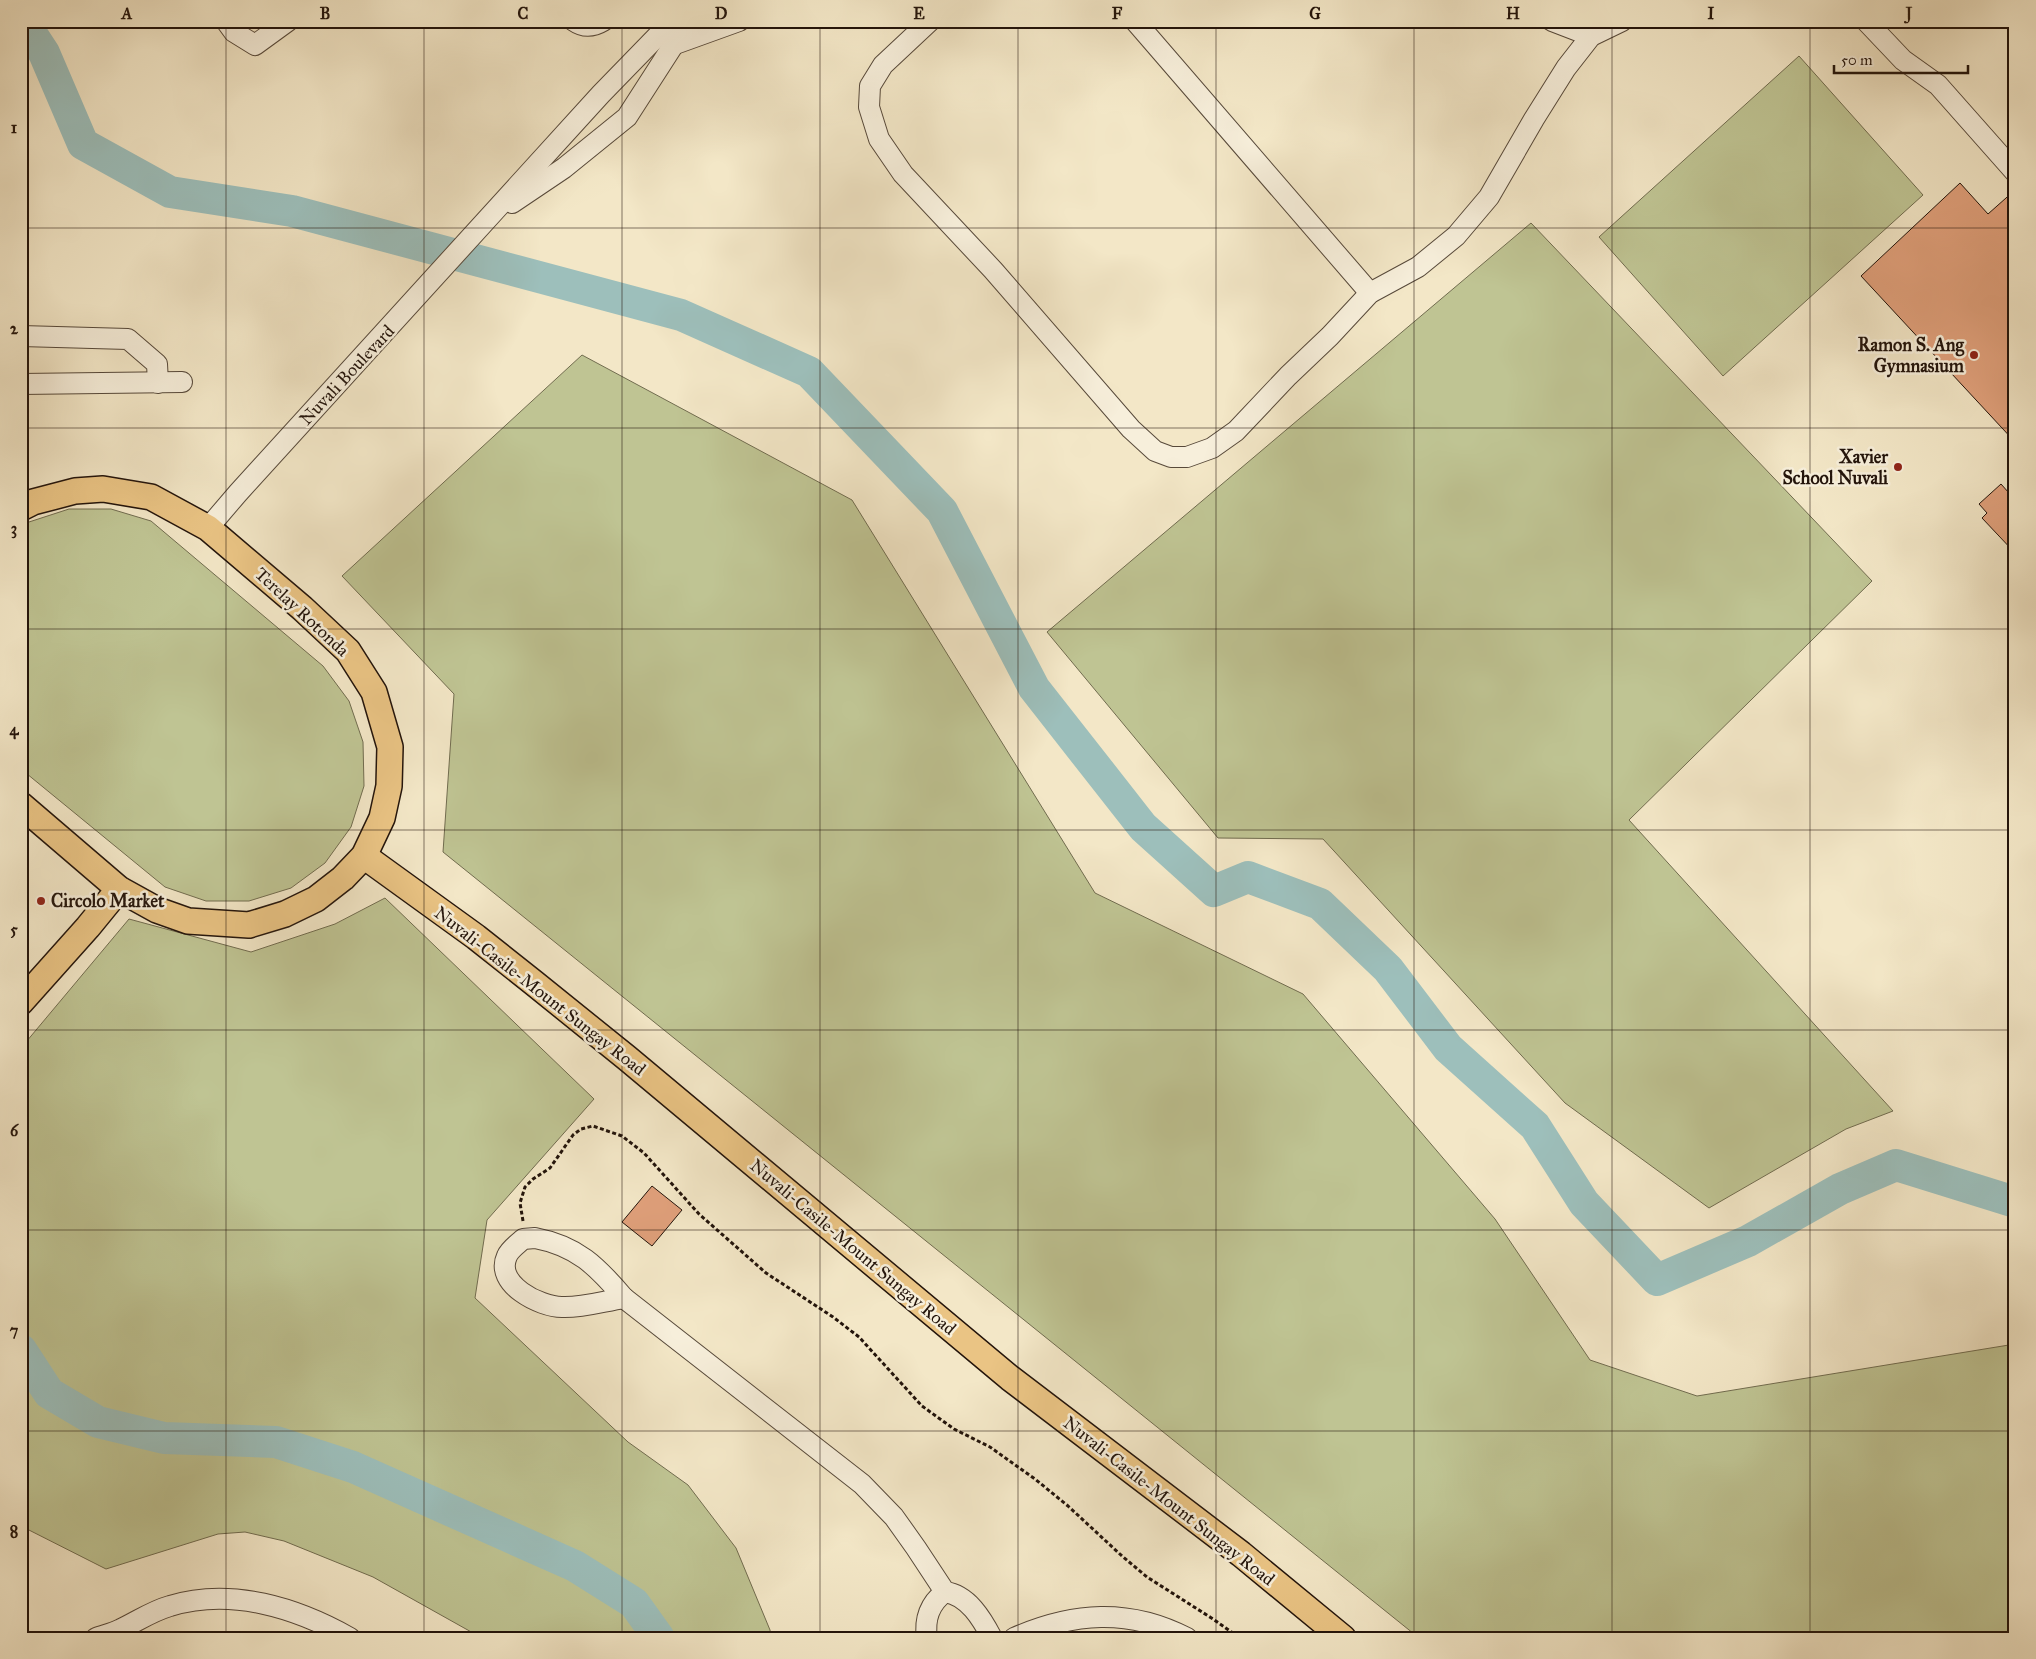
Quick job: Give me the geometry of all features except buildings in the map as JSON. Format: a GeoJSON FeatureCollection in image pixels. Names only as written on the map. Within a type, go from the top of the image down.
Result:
{"type":"FeatureCollection","features":[{"type":"Feature","properties":{"kind":"main road","name":"Terelay Rotonda"},"geometry":{"type":"LineString","coordinates":[[21,508],[33,502],[75,492],[102,489],[152,497],[208,528],[302,608],[348,651],[374,692],[390,747],[389,786],[382,818],[364,856],[343,878],[316,899],[284,914],[249,925],[188,922],[157,910],[119,889],[21,805]]}},
{"type":"Feature","properties":{"kind":"main road","name":"Nuvali-Casile-Mount Sungay Road"},"geometry":{"type":"LineString","coordinates":[[364,856],[476,937],[542,989],[1010,1378],[1241,1554],[1343,1638]]}},
{"type":"Feature","properties":{"kind":"main road"},"geometry":{"type":"LineString","coordinates":[[21,1002],[119,889]]}},
{"type":"Feature","properties":{"kind":"street"},"geometry":{"type":"LineString","coordinates":[[226,21],[234,32],[255,45],[288,21]]}},
{"type":"Feature","properties":{"kind":"street"},"geometry":{"type":"LineString","coordinates":[[574,21],[580,26],[594,26],[603,21]]}},
{"type":"Feature","properties":{"kind":"street","name":"Nuvali Boulevard"},"geometry":{"type":"LineString","coordinates":[[208,528],[244,486],[392,326],[601,94],[672,21]]}},
{"type":"Feature","properties":{"kind":"street","name":"Nuvali Boulevard"},"geometry":{"type":"LineString","coordinates":[[486,221],[564,168],[626,117],[674,44],[695,21]]}},
{"type":"Feature","properties":{"kind":"street"},"geometry":{"type":"LineString","coordinates":[[674,44],[739,21]]}},
{"type":"Feature","properties":{"kind":"street"},"geometry":{"type":"LineString","coordinates":[[930,21],[883,65],[870,86],[869,107],[879,139],[903,174],[993,270],[1131,429],[1155,451],[1171,457],[1187,456],[1212,448],[1236,431],[1288,376],[1330,336],[1370,292],[1418,267],[1456,236],[1489,197],[1534,119],[1566,68],[1590,36],[1622,21]]}},
{"type":"Feature","properties":{"kind":"street"},"geometry":{"type":"LineString","coordinates":[[1135,21],[1370,292]]}},
{"type":"Feature","properties":{"kind":"street"},"geometry":{"type":"LineString","coordinates":[[1552,21],[1590,36]]}},
{"type":"Feature","properties":{"kind":"street"},"geometry":{"type":"LineString","coordinates":[[1866,22],[1902,60],[1938,85],[2015,172]]}},
{"type":"Feature","properties":{"kind":"street"},"geometry":{"type":"LineString","coordinates":[[21,336],[128,339],[157,364],[158,382]]}},
{"type":"Feature","properties":{"kind":"street"},"geometry":{"type":"LineString","coordinates":[[22,387],[182,382]]}},
{"type":"Feature","properties":{"kind":"street"},"geometry":{"type":"LineString","coordinates":[[624,1298],[562,1307],[545,1304],[527,1296],[513,1285],[505,1271],[506,1256],[523,1239],[535,1238],[561,1244],[590,1261],[624,1298],[862,1484],[894,1517],[945,1592],[956,1595],[970,1605],[992,1638]]}},
{"type":"Feature","properties":{"kind":"street"},"geometry":{"type":"LineString","coordinates":[[927,1638],[931,1605],[945,1592]]}},
{"type":"Feature","properties":{"kind":"street"},"geometry":{"type":"LineString","coordinates":[[96,1638],[117,1634],[142,1617],[170,1606],[197,1600],[227,1598],[256,1602],[287,1610],[311,1618],[350,1638]]}},
{"type":"Feature","properties":{"kind":"street"},"geometry":{"type":"LineString","coordinates":[[1014,1638],[1059,1621],[1102,1617],[1125,1617],[1149,1622],[1187,1638]]}},
{"type":"Feature","properties":{"kind":"path"},"geometry":{"type":"LineString","coordinates":[[523,1220],[520,1203],[525,1187],[533,1179],[550,1168],[573,1134],[581,1129],[593,1126],[622,1136],[644,1153],[699,1214],[766,1273],[833,1317],[859,1337],[922,1406],[954,1428],[990,1447],[1036,1479],[1146,1577],[1240,1638]]}},
{"type":"Feature","properties":{"kind":"green space"},"geometry":{"type":"Polygon","coordinates":[[[1799,56],[1923,195],[1723,376],[1599,237],[1799,56]]]}},
{"type":"Feature","properties":{"kind":"green space"},"geometry":{"type":"Polygon","coordinates":[[[1531,223],[1872,581],[1629,820],[1893,1111],[1846,1129],[1709,1208],[1565,1103],[1323,839],[1218,838],[1047,632],[1531,223]]]}},
{"type":"Feature","properties":{"kind":"green space"},"geometry":{"type":"Polygon","coordinates":[[[582,355],[852,500],[1095,893],[1303,994],[1495,1219],[1590,1360],[1697,1396],[2015,1344],[2015,1638],[1419,1638],[443,852],[454,694],[342,576],[582,355]]]}},
{"type":"Feature","properties":{"kind":"green space"},"geometry":{"type":"Polygon","coordinates":[[[69,509],[111,509],[151,521],[323,666],[349,701],[363,742],[364,786],[351,827],[325,863],[291,888],[249,901],[206,901],[165,887],[21,769],[21,527],[29,522],[69,509]]]}},
{"type":"Feature","properties":{"kind":"green space"},"geometry":{"type":"Polygon","coordinates":[[[385,898],[594,1099],[487,1220],[475,1298],[628,1442],[688,1485],[736,1548],[770,1630],[771,1638],[482,1638],[373,1577],[284,1541],[245,1532],[218,1534],[106,1569],[21,1526],[21,1048],[129,919],[251,952],[335,924],[385,898]]]}},
{"type":"Feature","properties":{"kind":"waterway"},"geometry":{"type":"LineString","coordinates":[[23,21],[44,53],[83,144],[170,192],[292,211],[681,315],[809,372],[942,511],[1034,688],[1143,827],[1214,891],[1248,877],[1320,904],[1388,969],[1448,1048],[1535,1126],[1584,1203],[1657,1280],[1748,1241],[1840,1189],[1896,1165],[2015,1202]]}},
{"type":"Feature","properties":{"kind":"waterway"},"geometry":{"type":"LineString","coordinates":[[21,1350],[49,1393],[98,1422],[164,1438],[276,1442],[353,1467],[575,1566],[634,1603],[659,1638]]}},
{"type":"Feature","properties":{"kind":"place","name":"Ramon S. Ang Gymnasium"},"geometry":{"type":"Point","coordinates":[1974,355]}},
{"type":"Feature","properties":{"kind":"place","name":"Xavier School Nuvali"},"geometry":{"type":"Point","coordinates":[1898,467]}},
{"type":"Feature","properties":{"kind":"place","name":"Circolo Market"},"geometry":{"type":"Point","coordinates":[41,901]}}]}
